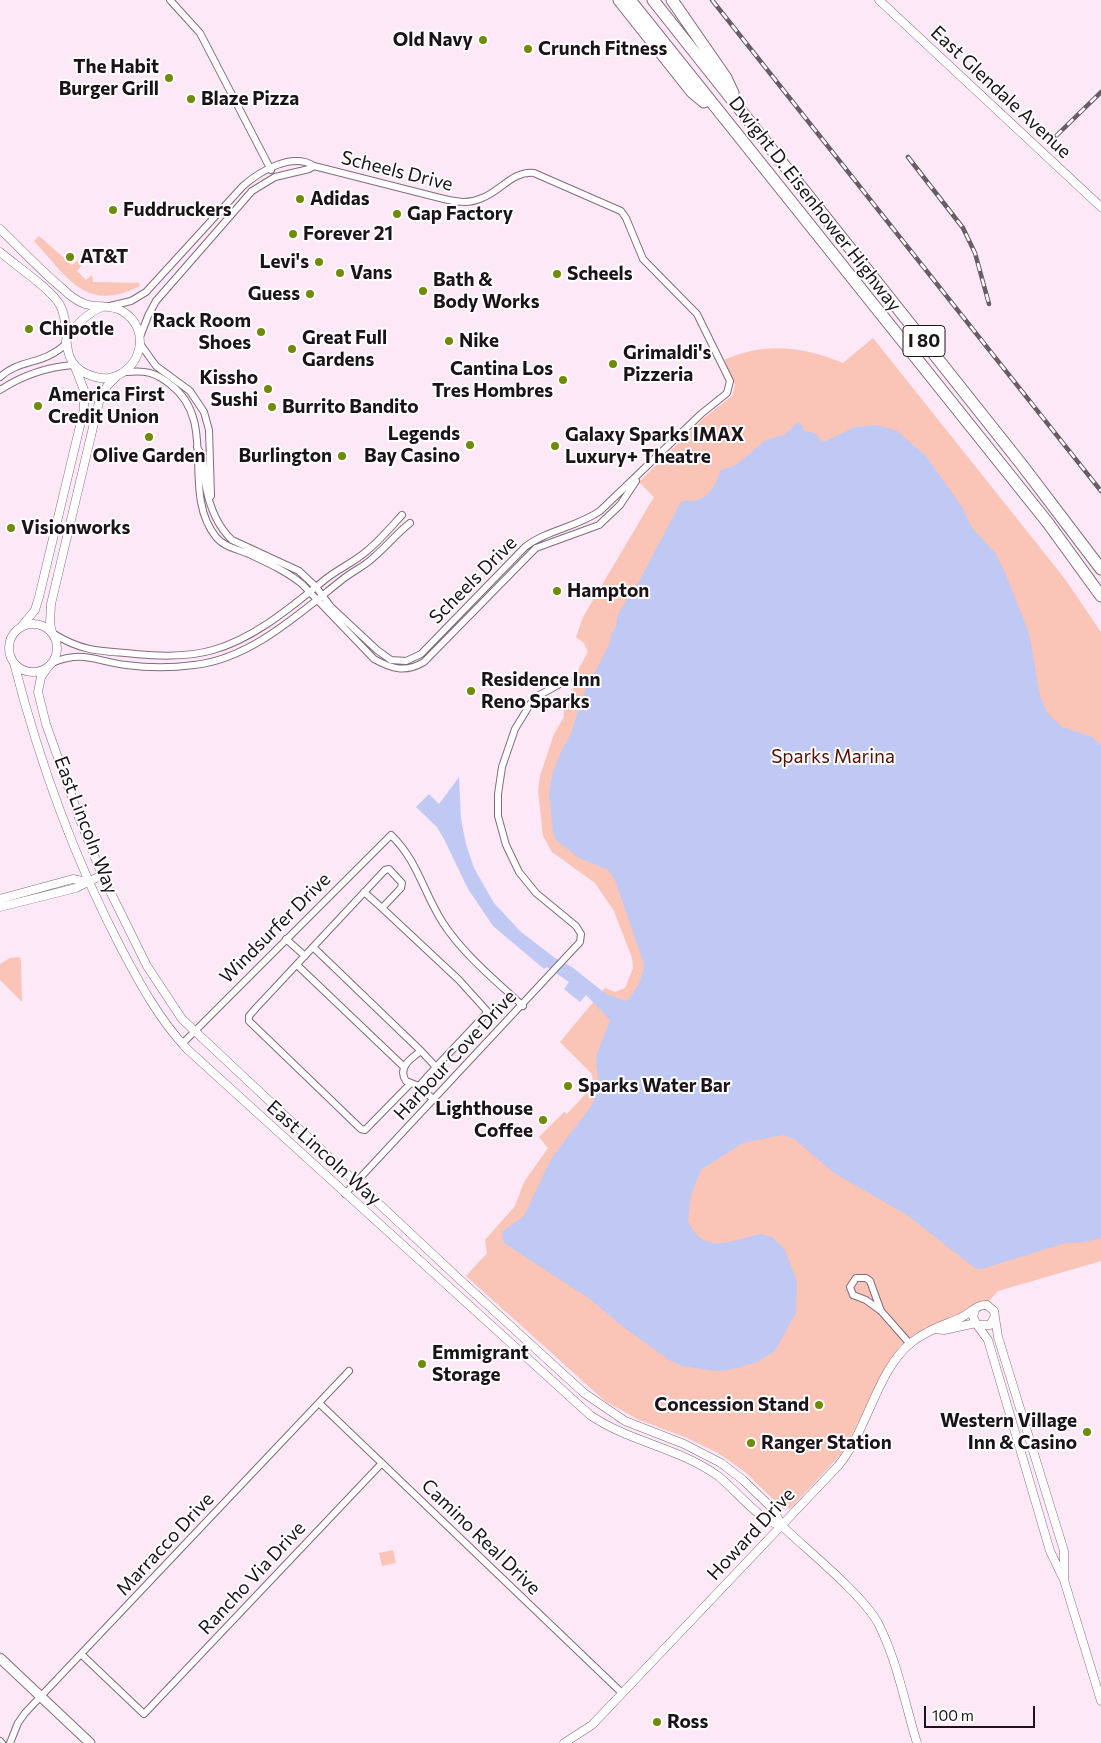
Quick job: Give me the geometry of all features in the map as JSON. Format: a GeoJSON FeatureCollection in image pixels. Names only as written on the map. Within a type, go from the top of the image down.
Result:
{"type":"FeatureCollection","features":[{"type":"Feature","properties":{"kind":"highway"},"geometry":{"type":"LineString","coordinates":[[618,0],[692,92],[732,128]]}},
{"type":"Feature","properties":{"kind":"highway","name":"Dwight D. Eisenhower Highway"},"geometry":{"type":"LineString","coordinates":[[630,0],[1048,523],[1101,596]]}},
{"type":"Feature","properties":{"kind":"highway","name":"Dwight D. Eisenhower Highway"},"geometry":{"type":"LineString","coordinates":[[653,0],[1034,480],[1101,569]]}},
{"type":"Feature","properties":{"kind":"highway"},"geometry":{"type":"LineString","coordinates":[[672,0],[726,78],[744,115]]}},
{"type":"Feature","properties":{"kind":"main road"},"geometry":{"type":"LineString","coordinates":[[0,1658],[90,1743]]}},
{"type":"Feature","properties":{"kind":"street"},"geometry":{"type":"LineString","coordinates":[[170,0],[200,33],[275,177]]}},
{"type":"Feature","properties":{"kind":"street","name":"East Glendale Avenue"},"geometry":{"type":"LineString","coordinates":[[879,0],[1101,207]]}},
{"type":"Feature","properties":{"kind":"street","name":"Scheels Drive"},"geometry":{"type":"LineString","coordinates":[[105,306],[131,301],[146,292],[243,186],[270,168],[297,162],[309,163],[314,166],[444,199],[464,202],[486,197],[519,175],[534,173],[621,211],[626,218],[643,259],[697,314],[730,381],[728,392],[701,414],[640,475],[594,515],[538,538],[526,546],[421,654],[406,661],[391,660],[377,650],[331,607],[323,597]]}},
{"type":"Feature","properties":{"kind":"street","name":"Scheels Drive"},"geometry":{"type":"LineString","coordinates":[[140,337],[152,308],[252,191],[275,177],[309,169],[314,166]]}},
{"type":"Feature","properties":{"kind":"street"},"geometry":{"type":"LineString","coordinates":[[0,229],[63,290],[85,304],[105,306],[123,311],[132,319],[140,337],[141,346],[139,355],[126,372]]}},
{"type":"Feature","properties":{"kind":"street"},"geometry":{"type":"LineString","coordinates":[[0,252],[60,305],[69,358],[84,390],[84,409],[40,596],[35,610],[14,633],[10,642],[9,651],[14,663],[30,672],[40,672],[50,665],[75,655],[127,665],[196,665],[222,659],[255,643],[311,607],[350,573],[373,559],[410,522]]}},
{"type":"Feature","properties":{"kind":"street"},"geometry":{"type":"LineString","coordinates":[[0,377],[21,364],[44,360],[66,343],[78,323],[90,313],[105,306]]}},
{"type":"Feature","properties":{"kind":"street"},"geometry":{"type":"LineString","coordinates":[[141,346],[156,366],[190,391],[204,412],[209,430],[211,502]]}},
{"type":"Feature","properties":{"kind":"street"},"geometry":{"type":"LineString","coordinates":[[0,390],[31,373],[53,367],[74,366],[93,377],[106,379],[126,372],[146,370],[155,374],[184,396],[195,420],[199,488],[204,515],[209,527],[217,538],[226,546],[289,574],[310,592],[323,597]]}},
{"type":"Feature","properties":{"kind":"street"},"geometry":{"type":"LineString","coordinates":[[50,665],[58,651],[50,624],[51,604],[99,402],[107,386],[116,377]]}},
{"type":"Feature","properties":{"kind":"street"},"geometry":{"type":"LineString","coordinates":[[197,447],[204,458],[206,488],[217,523],[232,540],[299,570],[316,587],[374,659],[386,666],[400,670],[415,667],[424,662],[536,548],[599,525],[620,505],[640,475]]}},
{"type":"Feature","properties":{"kind":"street"},"geometry":{"type":"LineString","coordinates":[[20,627],[37,624],[76,647],[94,650],[152,656],[213,650],[241,638],[277,617],[342,566],[367,551],[402,515]]}},
{"type":"Feature","properties":{"kind":"street"},"geometry":{"type":"LineString","coordinates":[[209,527],[217,523]]}},
{"type":"Feature","properties":{"kind":"street"},"geometry":{"type":"LineString","coordinates":[[486,599],[488,590],[526,551],[526,546]]}},
{"type":"Feature","properties":{"kind":"street"},"geometry":{"type":"LineString","coordinates":[[450,636],[451,629],[478,602],[480,593]]}},
{"type":"Feature","properties":{"kind":"street","name":"East Lincoln Way"},"geometry":{"type":"LineString","coordinates":[[14,663],[33,730],[87,882],[144,992],[166,1026],[182,1044],[345,1194],[590,1415],[620,1433],[704,1466],[734,1489],[770,1523],[781,1526]]}},
{"type":"Feature","properties":{"kind":"street","name":"East Lincoln Way"},"geometry":{"type":"LineString","coordinates":[[50,665],[41,677],[38,692],[46,724],[102,875],[147,966],[175,1010],[194,1031],[590,1397],[625,1421],[684,1444],[721,1463],[743,1480],[774,1510],[781,1526],[858,1598],[877,1622],[890,1650],[917,1743]]}},
{"type":"Feature","properties":{"kind":"street","name":"Harbour Cove Drive"},"geometry":{"type":"LineString","coordinates":[[345,1194],[579,945],[580,934],[576,926],[543,900],[524,879],[506,845],[498,816],[498,794],[502,767],[515,730],[534,698],[558,685]]}},
{"type":"Feature","properties":{"kind":"street","name":"Windsurfer Drive"},"geometry":{"type":"LineString","coordinates":[[182,1044],[390,835],[414,862],[434,907],[456,940],[523,1006]]}},
{"type":"Feature","properties":{"kind":"street"},"geometry":{"type":"LineString","coordinates":[[382,908],[401,888],[402,883],[389,869],[385,870],[364,892],[249,1016],[251,1026],[361,1129],[365,1130],[410,1084]]}},
{"type":"Feature","properties":{"kind":"street"},"geometry":{"type":"LineString","coordinates":[[0,907],[76,888],[102,875]]}},
{"type":"Feature","properties":{"kind":"street"},"geometry":{"type":"LineString","coordinates":[[0,899],[73,879],[87,882]]}},
{"type":"Feature","properties":{"kind":"street"},"geometry":{"type":"LineString","coordinates":[[364,892],[459,980],[487,1011],[478,1024],[419,1086]]}},
{"type":"Feature","properties":{"kind":"street"},"geometry":{"type":"LineString","coordinates":[[286,939],[305,956]]}},
{"type":"Feature","properties":{"kind":"street"},"geometry":{"type":"LineString","coordinates":[[313,948],[436,1067]]}},
{"type":"Feature","properties":{"kind":"street"},"geometry":{"type":"LineString","coordinates":[[297,965],[403,1066],[403,1077],[410,1084],[419,1086],[434,1100]]}},
{"type":"Feature","properties":{"kind":"street"},"geometry":{"type":"LineString","coordinates":[[403,1066],[421,1051]]}},
{"type":"Feature","properties":{"kind":"street"},"geometry":{"type":"LineString","coordinates":[[881,1311],[873,1295],[870,1281],[866,1278],[856,1278],[850,1287],[853,1295],[866,1300],[881,1311],[910,1344]]}},
{"type":"Feature","properties":{"kind":"street"},"geometry":{"type":"LineString","coordinates":[[1064,1580],[1064,1551],[1018,1396],[998,1337],[994,1311],[987,1305],[980,1305],[975,1309],[972,1317],[988,1340],[1050,1551],[1064,1580],[1101,1701]]}},
{"type":"Feature","properties":{"kind":"street","name":"Howard Drive"},"geometry":{"type":"LineString","coordinates":[[564,1743],[592,1725],[847,1455],[856,1442],[888,1371],[910,1344],[934,1329],[975,1309]]}},
{"type":"Feature","properties":{"kind":"street"},"geometry":{"type":"LineString","coordinates":[[977,1324],[990,1325],[994,1318]]}},
{"type":"Feature","properties":{"kind":"street","name":"Howard Drive"},"geometry":{"type":"LineString","coordinates":[[934,1329],[944,1330],[977,1324]]}},
{"type":"Feature","properties":{"kind":"street","name":"Marracco Drive"},"geometry":{"type":"LineString","coordinates":[[10,1743],[18,1723],[41,1696],[349,1371]]}},
{"type":"Feature","properties":{"kind":"street"},"geometry":{"type":"LineString","coordinates":[[1006,1400],[1018,1396]]}},
{"type":"Feature","properties":{"kind":"street","name":"Camino Real Drive"},"geometry":{"type":"LineString","coordinates":[[319,1403],[622,1693]]}},
{"type":"Feature","properties":{"kind":"street","name":"Rancho Via Drive"},"geometry":{"type":"LineString","coordinates":[[81,1654],[144,1714],[382,1463]]}},
{"type":"Feature","properties":{"kind":"street"},"geometry":{"type":"LineString","coordinates":[[1034,1496],[1047,1492]]}},
{"type":"Feature","properties":{"kind":"green space"},"geometry":{"type":"Polygon","coordinates":[[[39,236],[72,265],[77,261],[82,265],[77,271],[86,280],[92,275],[93,282],[139,283],[140,286],[121,294],[105,296],[91,293],[79,287],[57,267],[34,241],[39,236]]]}},
{"type":"Feature","properties":{"kind":"green space","name":"Sparks Marina"},"geometry":{"type":"Polygon","coordinates":[[[873,338],[1065,579],[1101,632],[1101,1261],[998,1291],[989,1301],[977,1303],[964,1315],[925,1328],[900,1346],[884,1369],[844,1451],[791,1508],[783,1509],[745,1472],[718,1453],[687,1438],[637,1419],[605,1401],[466,1276],[487,1253],[485,1240],[515,1206],[524,1182],[548,1148],[539,1137],[564,1112],[567,1114],[593,1086],[592,1074],[560,1042],[605,988],[615,992],[625,988],[633,968],[632,958],[614,911],[595,883],[552,852],[543,836],[538,791],[540,776],[554,734],[564,717],[563,701],[573,690],[571,677],[575,671],[577,672],[588,652],[584,643],[576,637],[583,617],[654,497],[639,482],[704,418],[732,396],[735,385],[724,360],[754,350],[784,348],[813,353],[843,363],[873,338]]]}},
{"type":"Feature","properties":{"kind":"green space"},"geometry":{"type":"Polygon","coordinates":[[[20,957],[22,1002],[0,980],[0,964],[10,958],[20,957]]]}},
{"type":"Feature","properties":{"kind":"green space"},"geometry":{"type":"Polygon","coordinates":[[[393,1550],[396,1563],[382,1566],[379,1553],[393,1550]]]}},
{"type":"Feature","properties":{"kind":"water","name":"Sparks Marina"},"geometry":{"type":"Polygon","coordinates":[[[797,423],[801,424],[804,431],[815,433],[822,441],[826,441],[855,427],[876,425],[897,431],[925,455],[962,507],[972,528],[995,553],[1004,570],[1029,633],[1040,696],[1048,714],[1062,727],[1092,737],[1101,746],[1101,1238],[1084,1242],[1065,1243],[982,1269],[976,1269],[907,1215],[834,1173],[794,1139],[783,1135],[743,1143],[701,1170],[691,1195],[688,1221],[702,1239],[710,1243],[729,1242],[761,1234],[772,1237],[785,1250],[797,1282],[796,1313],[774,1352],[757,1362],[729,1370],[715,1371],[682,1366],[669,1360],[622,1326],[590,1299],[504,1243],[503,1231],[524,1216],[551,1159],[592,1105],[599,1084],[596,1062],[597,1054],[610,1020],[586,995],[580,1002],[564,989],[569,982],[547,967],[544,969],[493,926],[468,889],[437,827],[416,807],[429,794],[439,804],[459,777],[461,819],[466,844],[474,868],[494,903],[521,932],[555,958],[572,967],[606,994],[626,1001],[630,997],[641,979],[644,964],[615,880],[608,870],[579,858],[556,840],[553,833],[549,793],[552,775],[571,733],[584,693],[610,643],[618,614],[636,587],[681,502],[697,500],[707,495],[713,488],[721,470],[736,465],[766,440],[784,435],[797,423]]]}},
{"type":"Feature","properties":{"kind":"railway"},"geometry":{"type":"LineString","coordinates":[[712,0],[1101,491]]}},
{"type":"Feature","properties":{"kind":"railway"},"geometry":{"type":"LineString","coordinates":[[1056,136],[1101,92]]}},
{"type":"Feature","properties":{"kind":"railway"},"geometry":{"type":"LineString","coordinates":[[908,157],[963,228],[975,253],[989,304]]}},
{"type":"Feature","properties":{"kind":"place","name":"Old Navy"},"geometry":{"type":"Point","coordinates":[483,40]}},
{"type":"Feature","properties":{"kind":"place","name":"Crunch Fitness"},"geometry":{"type":"Point","coordinates":[528,49]}},
{"type":"Feature","properties":{"kind":"place","name":"The Habit Burger Grill"},"geometry":{"type":"Point","coordinates":[169,78]}},
{"type":"Feature","properties":{"kind":"place","name":"Blaze Pizza"},"geometry":{"type":"Point","coordinates":[191,99]}},
{"type":"Feature","properties":{"kind":"place","name":"Adidas"},"geometry":{"type":"Point","coordinates":[300,199]}},
{"type":"Feature","properties":{"kind":"place","name":"Fuddruckers"},"geometry":{"type":"Point","coordinates":[113,210]}},
{"type":"Feature","properties":{"kind":"place","name":"Gap Factory"},"geometry":{"type":"Point","coordinates":[397,214]}},
{"type":"Feature","properties":{"kind":"place","name":"Forever 21"},"geometry":{"type":"Point","coordinates":[293,234]}},
{"type":"Feature","properties":{"kind":"place","name":"AT&T"},"geometry":{"type":"Point","coordinates":[70,257]}},
{"type":"Feature","properties":{"kind":"place","name":"Levi's"},"geometry":{"type":"Point","coordinates":[319,262]}},
{"type":"Feature","properties":{"kind":"place","name":"Vans"},"geometry":{"type":"Point","coordinates":[340,273]}},
{"type":"Feature","properties":{"kind":"place","name":"Scheels"},"geometry":{"type":"Point","coordinates":[557,274]}},
{"type":"Feature","properties":{"kind":"place","name":"Bath & Body Works"},"geometry":{"type":"Point","coordinates":[423,291]}},
{"type":"Feature","properties":{"kind":"place","name":"Guess"},"geometry":{"type":"Point","coordinates":[310,294]}},
{"type":"Feature","properties":{"kind":"place","name":"Chipotle"},"geometry":{"type":"Point","coordinates":[29,329]}},
{"type":"Feature","properties":{"kind":"place","name":"Rack Room Shoes"},"geometry":{"type":"Point","coordinates":[261,332]}},
{"type":"Feature","properties":{"kind":"place","name":"Nike"},"geometry":{"type":"Point","coordinates":[449,341]}},
{"type":"Feature","properties":{"kind":"place","name":"Great Full Gardens"},"geometry":{"type":"Point","coordinates":[292,349]}},
{"type":"Feature","properties":{"kind":"place","name":"Grimaldi's Pizzeria"},"geometry":{"type":"Point","coordinates":[613,364]}},
{"type":"Feature","properties":{"kind":"place","name":"Cantina Los Tres Hombres"},"geometry":{"type":"Point","coordinates":[563,380]}},
{"type":"Feature","properties":{"kind":"place","name":"Kissho Sushi"},"geometry":{"type":"Point","coordinates":[268,389]}},
{"type":"Feature","properties":{"kind":"place","name":"America First Credit Union"},"geometry":{"type":"Point","coordinates":[38,406]}},
{"type":"Feature","properties":{"kind":"place","name":"Burrito Bandito"},"geometry":{"type":"Point","coordinates":[272,407]}},
{"type":"Feature","properties":{"kind":"place","name":"Olive Garden"},"geometry":{"type":"Point","coordinates":[149,437]}},
{"type":"Feature","properties":{"kind":"place","name":"Legends Bay Casino"},"geometry":{"type":"Point","coordinates":[470,445]}},
{"type":"Feature","properties":{"kind":"place","name":"Galaxy Sparks IMAX Luxury+ Theatre"},"geometry":{"type":"Point","coordinates":[555,446]}},
{"type":"Feature","properties":{"kind":"place","name":"Burlington"},"geometry":{"type":"Point","coordinates":[342,456]}},
{"type":"Feature","properties":{"kind":"place","name":"Visionworks"},"geometry":{"type":"Point","coordinates":[11,528]}},
{"type":"Feature","properties":{"kind":"place","name":"Hampton"},"geometry":{"type":"Point","coordinates":[557,591]}},
{"type":"Feature","properties":{"kind":"place","name":"Residence Inn Reno Sparks"},"geometry":{"type":"Point","coordinates":[471,691]}},
{"type":"Feature","properties":{"kind":"place","name":"Sparks Water Bar"},"geometry":{"type":"Point","coordinates":[568,1086]}},
{"type":"Feature","properties":{"kind":"place","name":"Lighthouse Coffee"},"geometry":{"type":"Point","coordinates":[543,1120]}},
{"type":"Feature","properties":{"kind":"place","name":"Emmigrant Storage"},"geometry":{"type":"Point","coordinates":[422,1364]}},
{"type":"Feature","properties":{"kind":"place","name":"Concession Stand"},"geometry":{"type":"Point","coordinates":[819,1405]}},
{"type":"Feature","properties":{"kind":"place","name":"Western Village Inn & Casino"},"geometry":{"type":"Point","coordinates":[1087,1432]}},
{"type":"Feature","properties":{"kind":"place","name":"Ranger Station"},"geometry":{"type":"Point","coordinates":[751,1443]}},
{"type":"Feature","properties":{"kind":"place","name":"Ross"},"geometry":{"type":"Point","coordinates":[657,1722]}}]}
